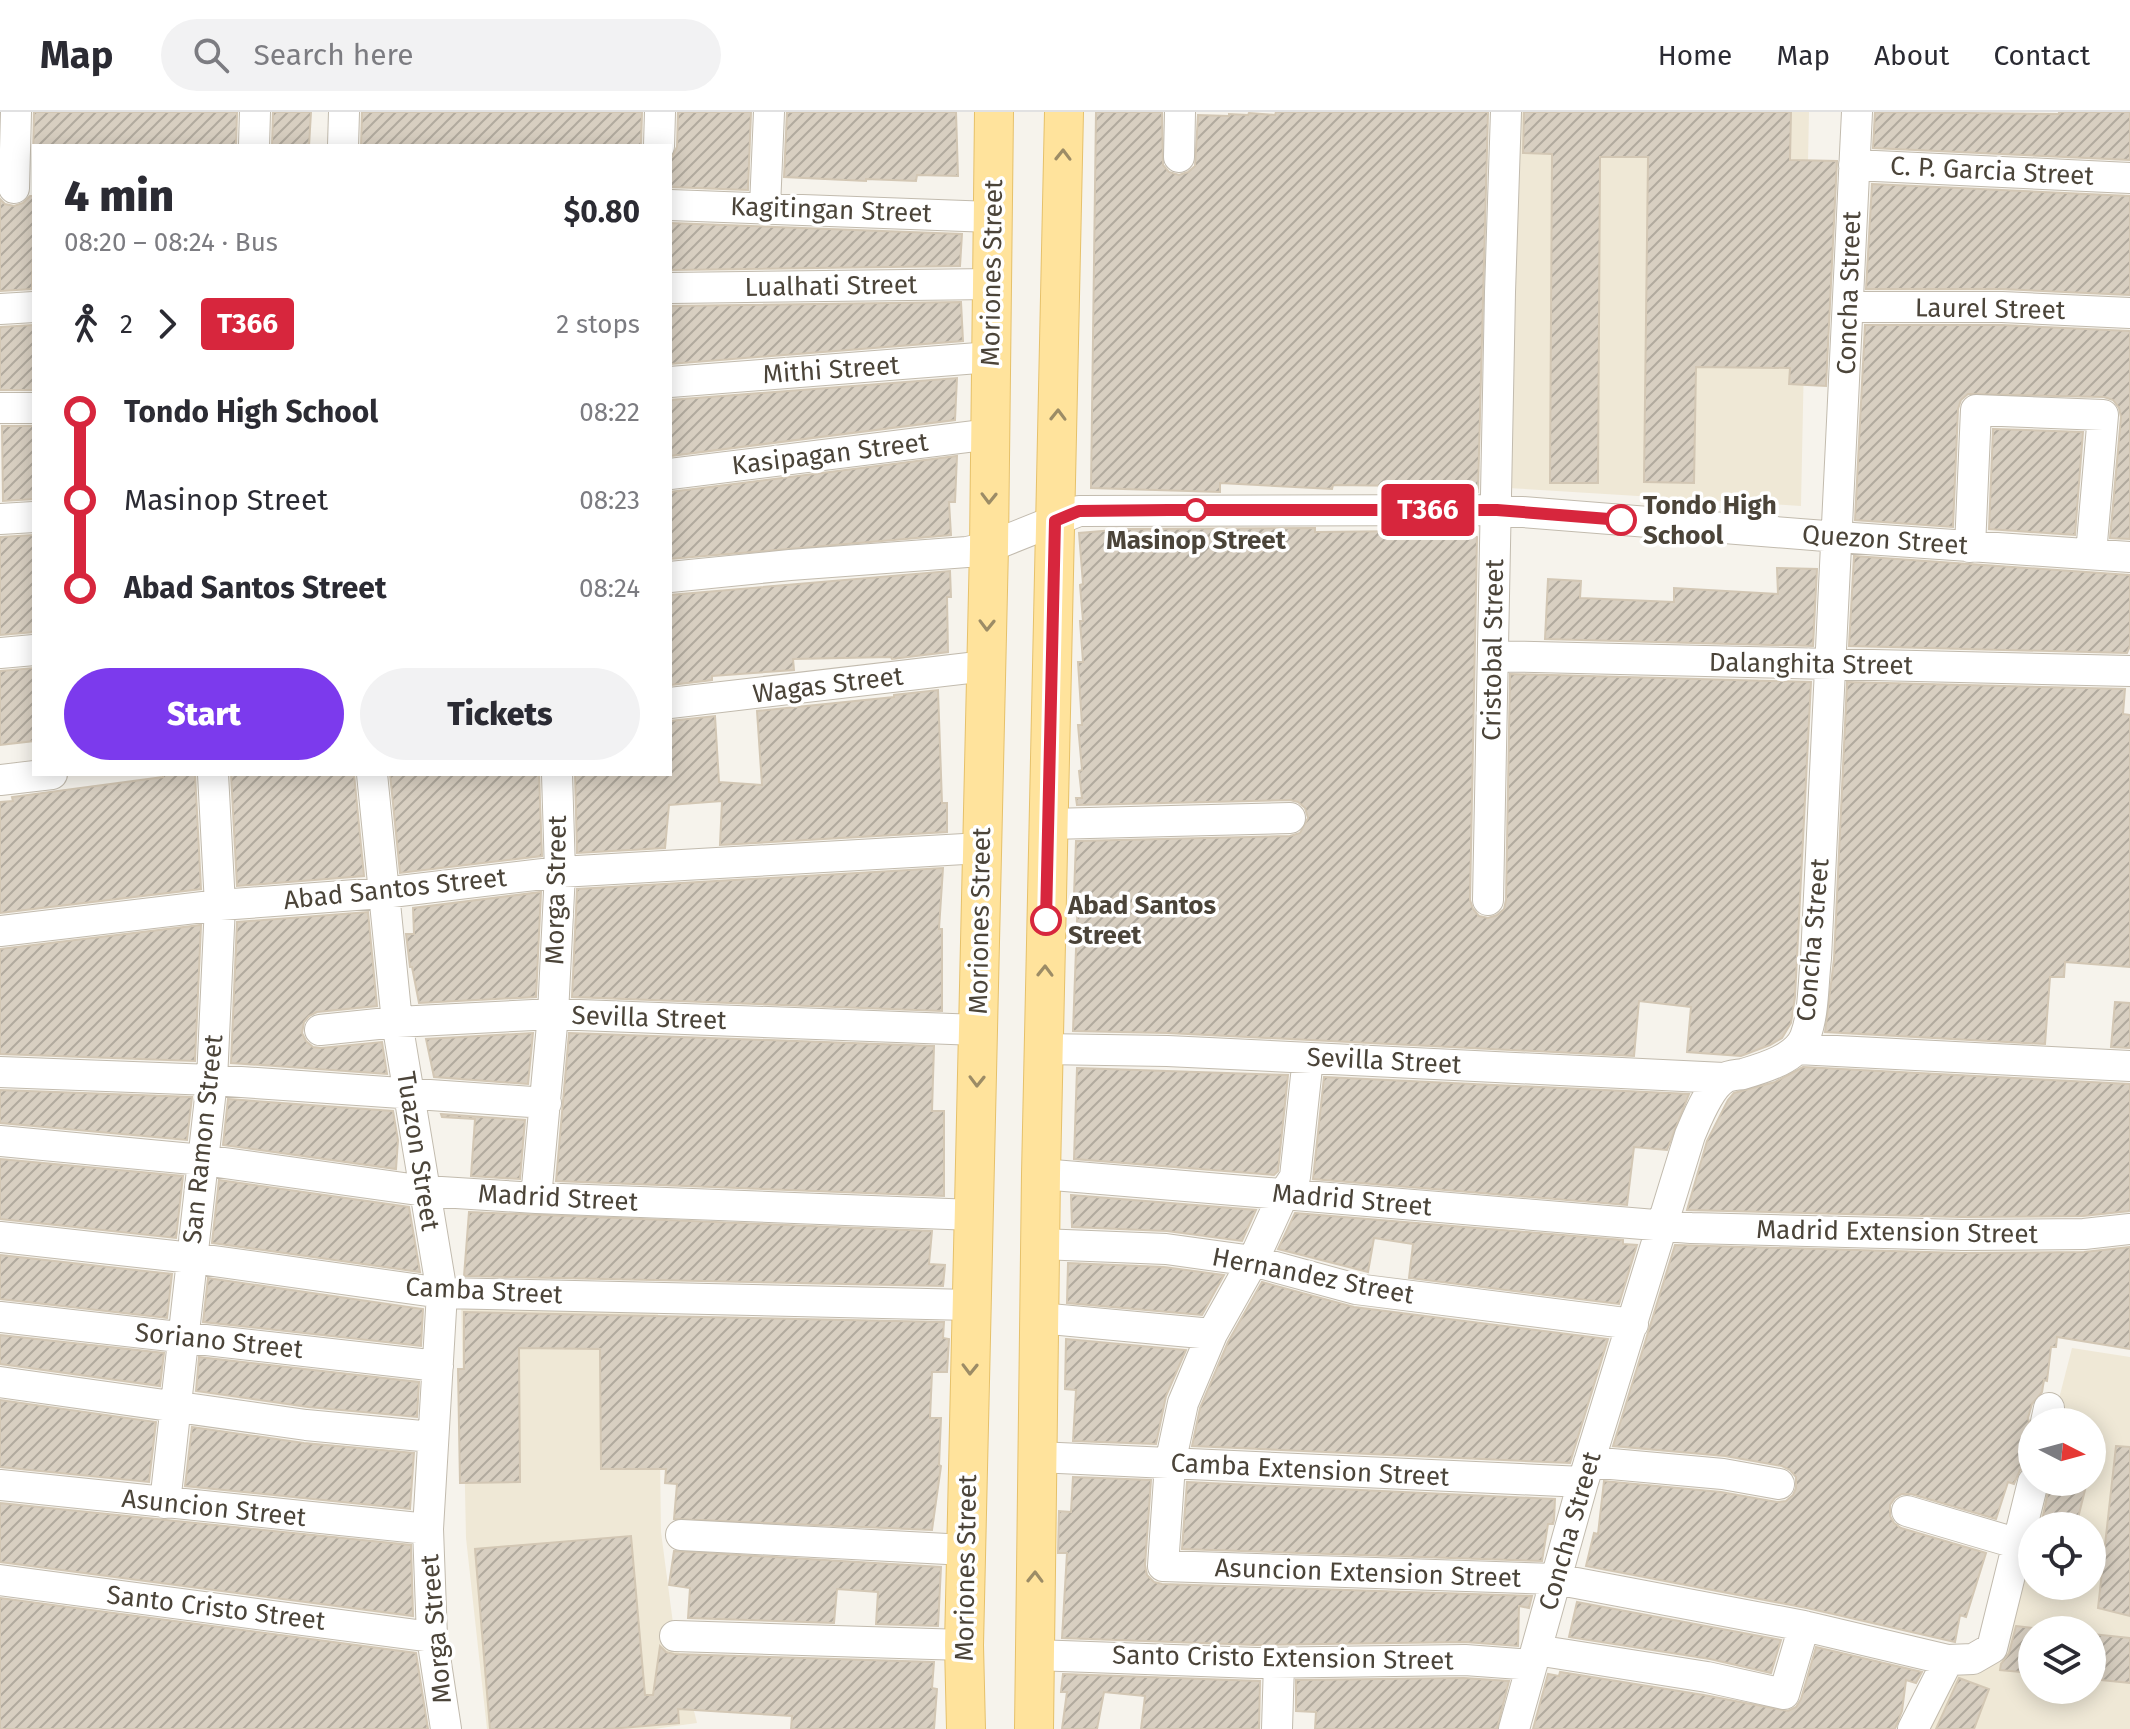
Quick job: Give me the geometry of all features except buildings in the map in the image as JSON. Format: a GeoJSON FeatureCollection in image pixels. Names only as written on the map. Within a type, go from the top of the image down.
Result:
{"type":"FeatureCollection","features":[{"type":"Feature","properties":{"kind":"main road","name":"Moriones Street"},"geometry":{"type":"LineString","coordinates":[[966,1729],[964,1645],[989,547],[994,112]]}},
{"type":"Feature","properties":{"kind":"main road"},"geometry":{"type":"LineString","coordinates":[[1034,1729],[1043,1049],[1064,112]]}},
{"type":"Feature","properties":{"kind":"street"},"geometry":{"type":"LineString","coordinates":[[16,112],[16,187]]}},
{"type":"Feature","properties":{"kind":"street"},"geometry":{"type":"LineString","coordinates":[[254,144],[255,112]]}},
{"type":"Feature","properties":{"kind":"street"},"geometry":{"type":"LineString","coordinates":[[343,144],[344,112]]}},
{"type":"Feature","properties":{"kind":"street"},"geometry":{"type":"LineString","coordinates":[[659,144],[660,112]]}},
{"type":"Feature","properties":{"kind":"street"},"geometry":{"type":"LineString","coordinates":[[765,207],[769,112]]}},
{"type":"Feature","properties":{"kind":"street"},"geometry":{"type":"LineString","coordinates":[[1179,157],[1180,112]]}},
{"type":"Feature","properties":{"kind":"street","name":"Cristobal Street"},"geometry":{"type":"LineString","coordinates":[[1488,900],[1506,112]]}},
{"type":"Feature","properties":{"kind":"street","name":"Concha Street"},"geometry":{"type":"LineString","coordinates":[[1514,1729],[1586,1472],[1690,1135],[1701,1110],[1724,1078],[1762,1068],[1797,1049],[1804,1039],[1807,1026],[1816,958],[1857,112]]}},
{"type":"Feature","properties":{"kind":"street","name":"C. P. Garcia Street"},"geometry":{"type":"LineString","coordinates":[[1854,165],[2130,178]]}},
{"type":"Feature","properties":{"kind":"street","name":"Kagitingan Street"},"geometry":{"type":"LineString","coordinates":[[672,205],[992,217]]}},
{"type":"Feature","properties":{"kind":"street","name":"Lualhati Street"},"geometry":{"type":"LineString","coordinates":[[672,288],[992,284]]}},
{"type":"Feature","properties":{"kind":"street"},"geometry":{"type":"LineString","coordinates":[[0,309],[32,307]]}},
{"type":"Feature","properties":{"kind":"street","name":"Laurel Street"},"geometry":{"type":"LineString","coordinates":[[1849,307],[2002,307],[2130,313]]}},
{"type":"Feature","properties":{"kind":"street","name":"Mithi Street"},"geometry":{"type":"LineString","coordinates":[[672,382],[991,357]]}},
{"type":"Feature","properties":{"kind":"street"},"geometry":{"type":"LineString","coordinates":[[0,408],[32,408]]}},
{"type":"Feature","properties":{"kind":"street"},"geometry":{"type":"LineString","coordinates":[[1970,547],[1976,410],[2103,415],[2091,554]]}},
{"type":"Feature","properties":{"kind":"street","name":"Kasipagan Street"},"geometry":{"type":"LineString","coordinates":[[672,474],[991,434]]}},
{"type":"Feature","properties":{"kind":"street"},"geometry":{"type":"LineString","coordinates":[[672,577],[967,552],[989,547],[1079,511],[1497,510]]}},
{"type":"Feature","properties":{"kind":"street","name":"Quezon Street"},"geometry":{"type":"LineString","coordinates":[[1497,510],[2130,557]]}},
{"type":"Feature","properties":{"kind":"street"},"geometry":{"type":"LineString","coordinates":[[0,519],[32,517]]}},
{"type":"Feature","properties":{"kind":"street"},"geometry":{"type":"LineString","coordinates":[[0,653],[32,650]]}},
{"type":"Feature","properties":{"kind":"street","name":"Dalanghita Street"},"geometry":{"type":"LineString","coordinates":[[1493,656],[2130,671]]}},
{"type":"Feature","properties":{"kind":"street","name":"Wagas Street"},"geometry":{"type":"LineString","coordinates":[[672,703],[986,666]]}},
{"type":"Feature","properties":{"kind":"street"},"geometry":{"type":"LineString","coordinates":[[0,780],[35,776]]}},
{"type":"Feature","properties":{"kind":"street","name":"San Ramon Street"},"geometry":{"type":"LineString","coordinates":[[165,1503],[212,1080],[220,905],[213,776]]}},
{"type":"Feature","properties":{"kind":"street","name":"Tuazon Street"},"geometry":{"type":"LineString","coordinates":[[372,776],[397,1022],[442,1293],[428,1529]]}},
{"type":"Feature","properties":{"kind":"street","name":"Morga Street"},"geometry":{"type":"LineString","coordinates":[[536,1198],[553,1014],[560,872],[557,776]]}},
{"type":"Feature","properties":{"kind":"street"},"geometry":{"type":"LineString","coordinates":[[1049,824],[1290,818]]}},
{"type":"Feature","properties":{"kind":"street","name":"Abad Santos Street"},"geometry":{"type":"LineString","coordinates":[[0,931],[220,905],[383,893],[560,872],[982,848]]}},
{"type":"Feature","properties":{"kind":"street","name":"Sevilla Street"},"geometry":{"type":"LineString","coordinates":[[320,1030],[397,1022],[553,1014],[978,1030]]}},
{"type":"Feature","properties":{"kind":"street","name":"Sevilla Street"},"geometry":{"type":"LineString","coordinates":[[1043,1049],[1167,1051],[1724,1078]]}},
{"type":"Feature","properties":{"kind":"street"},"geometry":{"type":"LineString","coordinates":[[1797,1049],[2130,1066]]}},
{"type":"Feature","properties":{"kind":"street"},"geometry":{"type":"LineString","coordinates":[[1170,1464],[1183,1403],[1212,1334],[1295,1177],[1308,1058]]}},
{"type":"Feature","properties":{"kind":"street"},"geometry":{"type":"LineString","coordinates":[[0,1072],[212,1080],[546,1103]]}},
{"type":"Feature","properties":{"kind":"street","name":"Madrid Street"},"geometry":{"type":"LineString","coordinates":[[0,1141],[203,1160],[425,1191],[974,1215]]}},
{"type":"Feature","properties":{"kind":"street","name":"Madrid Street"},"geometry":{"type":"LineString","coordinates":[[1041,1174],[1664,1225]]}},
{"type":"Feature","properties":{"kind":"street","name":"Madrid Extension Street"},"geometry":{"type":"LineString","coordinates":[[1664,1225],[1801,1232],[1962,1235],[2084,1234],[2130,1229]]}},
{"type":"Feature","properties":{"kind":"street","name":"Camba Street"},"geometry":{"type":"LineString","coordinates":[[0,1237],[192,1258],[442,1293],[971,1305]]}},
{"type":"Feature","properties":{"kind":"street","name":"Hernandez Street"},"geometry":{"type":"LineString","coordinates":[[1040,1244],[1166,1249],[1253,1261],[1356,1289],[1633,1324]]}},
{"type":"Feature","properties":{"kind":"street","name":"Soriano Street"},"geometry":{"type":"LineString","coordinates":[[0,1317],[438,1366]]}},
{"type":"Feature","properties":{"kind":"street"},"geometry":{"type":"LineString","coordinates":[[1039,1318],[1212,1334]]}},
{"type":"Feature","properties":{"kind":"street"},"geometry":{"type":"LineString","coordinates":[[0,1382],[306,1425],[432,1437]]}},
{"type":"Feature","properties":{"kind":"street","name":"Camba Extension Street"},"geometry":{"type":"LineString","coordinates":[[1037,1457],[1170,1464],[1723,1474],[1779,1484]]}},
{"type":"Feature","properties":{"kind":"street","name":"Asuncion Extension Street"},"geometry":{"type":"LineString","coordinates":[[1170,1464],[1163,1566],[1555,1579],[1804,1626],[1948,1660]]}},
{"type":"Feature","properties":{"kind":"street","name":"Asuncion Street"},"geometry":{"type":"LineString","coordinates":[[0,1485],[428,1529]]}},
{"type":"Feature","properties":{"kind":"street"},"geometry":{"type":"LineString","coordinates":[[1907,1511],[2018,1544]]}},
{"type":"Feature","properties":{"kind":"street","name":"Morga Street"},"geometry":{"type":"LineString","coordinates":[[428,1529],[432,1637],[446,1729]]}},
{"type":"Feature","properties":{"kind":"street"},"geometry":{"type":"LineString","coordinates":[[681,1535],[966,1550]]}},
{"type":"Feature","properties":{"kind":"street"},"geometry":{"type":"LineString","coordinates":[[1913,1729],[1948,1660],[1973,1659],[1992,1648],[2018,1548]]}},
{"type":"Feature","properties":{"kind":"street","name":"Santo Cristo Street"},"geometry":{"type":"LineString","coordinates":[[0,1580],[432,1637]]}},
{"type":"Feature","properties":{"kind":"street","name":"Santo Cristo Extension Street"},"geometry":{"type":"LineString","coordinates":[[1034,1655],[1279,1663],[1534,1658],[1707,1677],[1784,1694],[1804,1626]]}},
{"type":"Feature","properties":{"kind":"street"},"geometry":{"type":"LineString","coordinates":[[675,1636],[964,1645]]}},
{"type":"Feature","properties":{"kind":"street"},"geometry":{"type":"LineString","coordinates":[[1277,1729],[1279,1663]]}},
{"type":"Feature","properties":{"kind":"shaded area","name":"Tondo High School"},"geometry":{"type":"Polygon","coordinates":[[[1517,112],[1809,112],[1801,506],[1508,488],[1517,112]]]}},
{"type":"Feature","properties":{"kind":"shaded area"},"geometry":{"type":"Polygon","coordinates":[[[461,1294],[658,1308],[661,1532],[674,1631],[697,1723],[654,1729],[487,1729],[466,1538],[461,1294]]]}},
{"type":"Feature","properties":{"kind":"shaded area"},"geometry":{"type":"Polygon","coordinates":[[[2072,1348],[2130,1357],[2130,1729],[1923,1729],[1962,1652],[1995,1660],[2018,1567],[2018,1600],[2106,1600],[2106,1512],[2032,1512],[2036,1496],[2106,1496],[2106,1408],[2057,1408],[2072,1348]]]}},
{"type":"Feature","properties":{"kind":"bus line","name":"T366"},"geometry":{"type":"LineString","coordinates":[[1046,920],[1055,521],[1079,511],[1168,510],[1497,510],[1621,520]]}},
{"type":"Feature","properties":{"kind":"place","name":"Masinop Street"},"geometry":{"type":"Point","coordinates":[1196,510]}},
{"type":"Feature","properties":{"kind":"place","name":"Tondo High School"},"geometry":{"type":"Point","coordinates":[1621,520]}},
{"type":"Feature","properties":{"kind":"place","name":"Abad Santos Street"},"geometry":{"type":"Point","coordinates":[1046,920]}}]}
